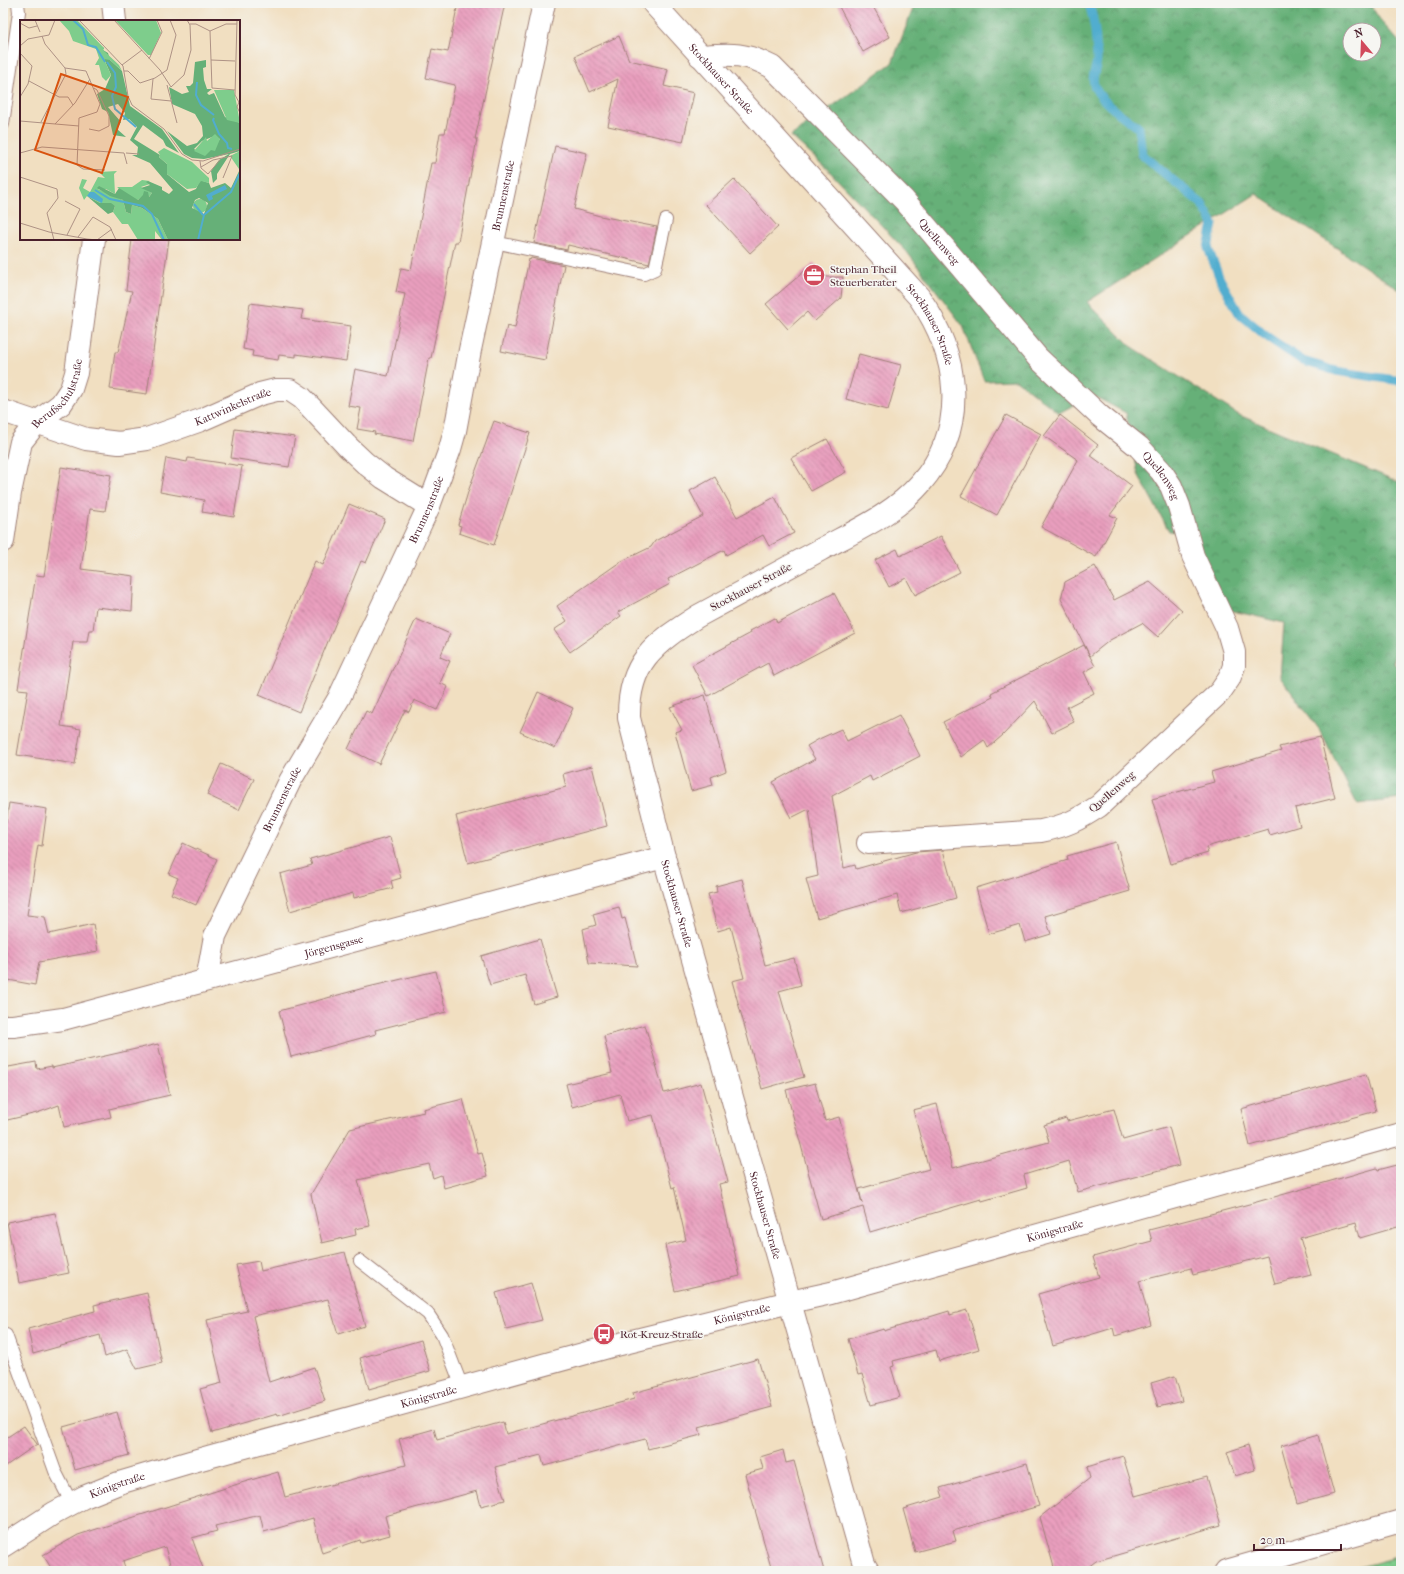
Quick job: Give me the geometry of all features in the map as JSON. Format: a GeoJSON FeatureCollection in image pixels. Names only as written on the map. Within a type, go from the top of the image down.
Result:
{"type":"FeatureCollection","features":[{"type":"Feature","properties":{"kind":"street"},"geometry":{"type":"LineString","coordinates":[[113,3],[115,20]]}},
{"type":"Feature","properties":{"kind":"street","name":"Brunnenstraße"},"geometry":{"type":"LineString","coordinates":[[207,980],[215,936],[218,929],[290,781],[339,698],[429,506],[455,431],[470,350],[544,3]]}},
{"type":"Feature","properties":{"kind":"street","name":"Stockhauser Straße"},"geometry":{"type":"LineString","coordinates":[[653,3],[919,297],[931,314],[944,345],[953,375],[954,406],[951,422],[940,454],[920,484],[903,500],[874,521],[698,616],[671,633],[655,645],[642,663],[632,683],[629,700],[629,718],[664,857],[790,1302]]}},
{"type":"Feature","properties":{"kind":"street","name":"Quellenweg"},"geometry":{"type":"LineString","coordinates":[[700,56],[737,54],[759,60],[772,67],[904,200],[1038,358],[1100,416],[1139,447],[1161,471],[1171,486],[1179,506],[1193,556],[1227,628],[1234,652],[1234,666],[1229,680],[1220,692],[1099,806],[1079,820],[1061,827],[1041,831],[868,843]]}},
{"type":"Feature","properties":{"kind":"street","name":"Berufsschulstraße"},"geometry":{"type":"LineString","coordinates":[[3,542],[10,493],[21,442],[37,422],[61,404],[72,389],[76,373],[94,240]]}},
{"type":"Feature","properties":{"kind":"street","name":"Kattwinkelstraße"},"geometry":{"type":"LineString","coordinates":[[3,411],[86,439],[119,443],[147,439],[201,420],[260,394],[276,390],[290,390],[302,398],[346,446],[365,463],[384,478],[429,506]]}},
{"type":"Feature","properties":{"kind":"street","name":"Jörgensgasse"},"geometry":{"type":"LineString","coordinates":[[3,1026],[63,1019],[664,857]]}},
{"type":"Feature","properties":{"kind":"street","name":"Königstraße"},"geometry":{"type":"LineString","coordinates":[[3,1546],[54,1513],[84,1497],[119,1483],[190,1462],[612,1346],[831,1293],[1401,1134]]}},
{"type":"Feature","properties":{"kind":"street"},"geometry":{"type":"LineString","coordinates":[[790,1302],[864,1564],[868,1571]]}},
{"type":"Feature","properties":{"kind":"street"},"geometry":{"type":"LineString","coordinates":[[1226,1571],[1401,1521]]}},
{"type":"Feature","properties":{"kind":"lane"},"geometry":{"type":"LineString","coordinates":[[3,124],[19,12],[18,3]]}},
{"type":"Feature","properties":{"kind":"lane"},"geometry":{"type":"LineString","coordinates":[[494,242],[644,274],[655,269],[666,220]]}},
{"type":"Feature","properties":{"kind":"lane"},"geometry":{"type":"LineString","coordinates":[[360,1261],[428,1314],[442,1336],[462,1387]]}},
{"type":"Feature","properties":{"kind":"lane"},"geometry":{"type":"LineString","coordinates":[[6,1335],[55,1471],[72,1504]]}},
{"type":"Feature","properties":{"kind":"green space"},"geometry":{"type":"Polygon","coordinates":[[[914,3],[1369,3],[1382,22],[1342,22],[1342,62],[1382,62],[1382,22],[1401,44],[1401,291],[1256,194],[1087,302],[1131,346],[1239,415],[1401,483],[1401,629],[1393,664],[1401,667],[1401,799],[1357,804],[1319,729],[1280,677],[1284,623],[1229,610],[1191,533],[1169,531],[1138,474],[1126,413],[1092,395],[1059,413],[1016,380],[984,381],[963,326],[907,252],[828,170],[791,136],[892,63],[914,3]]]}},
{"type":"Feature","properties":{"kind":"green space"},"geometry":{"type":"Polygon","coordinates":[[[1401,1556],[1401,1571],[1346,1571],[1401,1556]]]}},
{"type":"Feature","properties":{"kind":"building"},"geometry":{"type":"Polygon","coordinates":[[[458,3],[505,3],[475,139],[477,139],[458,242],[455,242],[431,358],[429,358],[413,441],[374,434],[375,432],[357,429],[361,408],[348,406],[355,369],[388,376],[405,294],[396,292],[401,268],[411,270],[431,163],[435,163],[440,133],[445,133],[455,85],[426,78],[432,49],[448,52],[458,3]]]}},
{"type":"Feature","properties":{"kind":"building"},"geometry":{"type":"Polygon","coordinates":[[[837,3],[871,3],[890,37],[863,52],[837,3]]]}},
{"type":"Feature","properties":{"kind":"building"},"geometry":{"type":"Polygon","coordinates":[[[619,36],[629,60],[668,69],[664,86],[694,93],[683,142],[608,126],[618,79],[590,92],[575,56],[619,36]]]}},
{"type":"Feature","properties":{"kind":"building"},"geometry":{"type":"Polygon","coordinates":[[[555,146],[587,153],[574,209],[600,216],[657,227],[649,264],[568,245],[567,250],[534,243],[555,146]]]}},
{"type":"Feature","properties":{"kind":"building"},"geometry":{"type":"Polygon","coordinates":[[[734,179],[778,227],[750,253],[706,205],[734,179]]]}},
{"type":"Feature","properties":{"kind":"building"},"geometry":{"type":"Polygon","coordinates":[[[132,240],[169,240],[147,394],[110,389],[115,352],[118,352],[132,291],[126,290],[132,240]]]}},
{"type":"Feature","properties":{"kind":"building"},"geometry":{"type":"Polygon","coordinates":[[[531,258],[564,265],[545,360],[501,351],[507,326],[515,328],[529,259],[530,260],[531,258]]]}},
{"type":"Feature","properties":{"kind":"building"},"geometry":{"type":"Polygon","coordinates":[[[814,263],[827,277],[843,277],[841,298],[815,321],[807,312],[788,329],[766,304],[814,263]]]}},
{"type":"Feature","properties":{"kind":"building"},"geometry":{"type":"Polygon","coordinates":[[[250,303],[303,310],[301,319],[351,326],[346,361],[296,354],[296,357],[279,355],[278,360],[252,356],[253,351],[243,349],[250,303]]]}},
{"type":"Feature","properties":{"kind":"building"},"geometry":{"type":"Polygon","coordinates":[[[859,354],[901,365],[888,410],[846,399],[859,354]]]}},
{"type":"Feature","properties":{"kind":"building"},"geometry":{"type":"Polygon","coordinates":[[[1006,415],[1041,434],[997,515],[961,496],[1006,415]]]}},
{"type":"Feature","properties":{"kind":"building"},"geometry":{"type":"Polygon","coordinates":[[[1060,415],[1098,445],[1090,455],[1132,486],[1110,515],[1117,518],[1096,557],[1041,527],[1078,460],[1044,436],[1060,415]]]}},
{"type":"Feature","properties":{"kind":"building"},"geometry":{"type":"Polygon","coordinates":[[[494,421],[530,433],[494,545],[459,533],[461,526],[458,525],[469,489],[494,421]]]}},
{"type":"Feature","properties":{"kind":"building"},"geometry":{"type":"Polygon","coordinates":[[[235,429],[295,437],[289,467],[231,458],[235,429]]]}},
{"type":"Feature","properties":{"kind":"building"},"geometry":{"type":"Polygon","coordinates":[[[827,439],[846,472],[811,491],[791,458],[827,439]]]}},
{"type":"Feature","properties":{"kind":"building"},"geometry":{"type":"Polygon","coordinates":[[[166,458],[187,462],[188,458],[242,466],[234,517],[202,512],[204,500],[160,492],[166,458]]]}},
{"type":"Feature","properties":{"kind":"building"},"geometry":{"type":"Polygon","coordinates":[[[61,467],[111,475],[105,511],[90,509],[81,569],[134,576],[132,611],[96,607],[93,630],[89,630],[87,642],[73,642],[61,726],[81,729],[75,764],[17,755],[28,690],[18,689],[36,575],[44,576],[61,467]]]}},
{"type":"Feature","properties":{"kind":"building"},"geometry":{"type":"Polygon","coordinates":[[[715,477],[737,517],[775,497],[794,533],[769,546],[763,535],[726,555],[724,550],[668,579],[670,584],[618,612],[621,616],[570,652],[554,630],[567,621],[557,606],[620,562],[651,547],[655,541],[703,516],[690,491],[715,477]]]}},
{"type":"Feature","properties":{"kind":"building"},"geometry":{"type":"Polygon","coordinates":[[[349,504],[385,519],[366,563],[361,561],[299,712],[259,695],[315,561],[323,565],[349,504]]]}},
{"type":"Feature","properties":{"kind":"building"},"geometry":{"type":"Polygon","coordinates":[[[941,536],[960,572],[915,595],[906,578],[889,587],[875,560],[897,549],[900,556],[941,536]]]}},
{"type":"Feature","properties":{"kind":"building"},"geometry":{"type":"Polygon","coordinates":[[[1095,566],[1114,600],[1150,582],[1182,610],[1158,637],[1142,623],[1110,640],[1090,656],[1061,599],[1065,582],[1095,566]]]}},
{"type":"Feature","properties":{"kind":"building"},"geometry":{"type":"Polygon","coordinates":[[[834,593],[855,633],[774,676],[768,663],[708,696],[692,665],[751,633],[750,631],[775,618],[777,623],[834,593]]]}},
{"type":"Feature","properties":{"kind":"building"},"geometry":{"type":"Polygon","coordinates":[[[416,619],[450,634],[440,657],[450,661],[440,683],[448,687],[437,710],[414,700],[409,712],[405,710],[379,764],[348,749],[366,711],[372,714],[416,619]]]}},
{"type":"Feature","properties":{"kind":"building"},"geometry":{"type":"Polygon","coordinates":[[[1084,645],[1095,666],[1084,672],[1094,693],[1067,707],[1074,722],[1052,733],[1035,701],[1003,735],[988,748],[984,740],[961,757],[943,722],[993,697],[991,693],[1084,645]]]}},
{"type":"Feature","properties":{"kind":"building"},"geometry":{"type":"Polygon","coordinates":[[[538,692],[573,708],[555,748],[520,732],[538,692]]]}},
{"type":"Feature","properties":{"kind":"building"},"geometry":{"type":"Polygon","coordinates":[[[705,695],[726,771],[711,777],[713,785],[691,791],[675,732],[682,730],[670,707],[705,695]]]}},
{"type":"Feature","properties":{"kind":"building"},"geometry":{"type":"Polygon","coordinates":[[[899,715],[920,756],[872,781],[870,776],[832,796],[844,868],[855,865],[856,869],[916,852],[943,850],[956,898],[901,913],[897,895],[817,918],[806,879],[818,876],[809,809],[791,818],[773,782],[815,759],[807,746],[819,739],[841,729],[847,741],[899,715]]]}},
{"type":"Feature","properties":{"kind":"building"},"geometry":{"type":"Polygon","coordinates":[[[1320,737],[1335,798],[1295,808],[1300,826],[1270,835],[1268,829],[1206,847],[1208,853],[1171,864],[1152,799],[1214,782],[1211,772],[1281,751],[1279,747],[1320,737]]]}},
{"type":"Feature","properties":{"kind":"building"},"geometry":{"type":"Polygon","coordinates":[[[221,764],[254,779],[239,810],[207,795],[221,764]]]}},
{"type":"Feature","properties":{"kind":"building"},"geometry":{"type":"Polygon","coordinates":[[[592,766],[607,826],[468,863],[456,816],[566,787],[563,774],[592,766]]]}},
{"type":"Feature","properties":{"kind":"building"},"geometry":{"type":"Polygon","coordinates":[[[9,803],[47,809],[42,846],[38,845],[27,915],[45,917],[49,934],[93,924],[98,951],[39,962],[35,985],[3,979],[3,823],[6,823],[9,803]]]}},
{"type":"Feature","properties":{"kind":"building"},"geometry":{"type":"Polygon","coordinates":[[[390,837],[401,878],[391,881],[393,888],[354,898],[353,893],[290,911],[280,874],[312,865],[310,859],[390,837]]]}},
{"type":"Feature","properties":{"kind":"building"},"geometry":{"type":"Polygon","coordinates":[[[1116,842],[1130,891],[1045,916],[1051,934],[1025,942],[1020,925],[989,934],[976,888],[1068,860],[1067,856],[1116,842]]]}},
{"type":"Feature","properties":{"kind":"building"},"geometry":{"type":"Polygon","coordinates":[[[183,843],[217,859],[196,905],[171,894],[178,878],[169,874],[183,843]]]}},
{"type":"Feature","properties":{"kind":"building"},"geometry":{"type":"Polygon","coordinates":[[[742,879],[765,965],[794,958],[801,985],[779,991],[804,1077],[762,1089],[732,981],[744,978],[731,927],[718,931],[708,894],[717,892],[716,886],[742,879]]]}},
{"type":"Feature","properties":{"kind":"building"},"geometry":{"type":"Polygon","coordinates":[[[619,907],[622,919],[625,918],[637,966],[589,963],[583,929],[596,925],[593,914],[619,907]]]}},
{"type":"Feature","properties":{"kind":"building"},"geometry":{"type":"Polygon","coordinates":[[[540,939],[557,997],[534,1004],[525,975],[490,985],[481,956],[540,939]]]}},
{"type":"Feature","properties":{"kind":"building"},"geometry":{"type":"Polygon","coordinates":[[[436,971],[446,1012],[375,1030],[376,1034],[291,1057],[279,1011],[364,988],[436,971]]]}},
{"type":"Feature","properties":{"kind":"building"},"geometry":{"type":"Polygon","coordinates":[[[645,1025],[664,1093],[701,1083],[728,1182],[719,1184],[740,1276],[675,1291],[665,1245],[686,1240],[674,1187],[672,1188],[653,1115],[627,1121],[620,1094],[572,1107],[566,1084],[612,1073],[604,1036],[645,1025]]]}},
{"type":"Feature","properties":{"kind":"building"},"geometry":{"type":"Polygon","coordinates":[[[158,1044],[170,1095],[109,1109],[111,1117],[64,1127],[59,1105],[37,1113],[3,1121],[3,1068],[36,1062],[37,1069],[52,1066],[52,1068],[158,1044]]]}},
{"type":"Feature","properties":{"kind":"building"},"geometry":{"type":"Polygon","coordinates":[[[1366,1074],[1376,1111],[1250,1146],[1241,1109],[1366,1074]]]}},
{"type":"Feature","properties":{"kind":"building"},"geometry":{"type":"Polygon","coordinates":[[[815,1083],[825,1121],[839,1117],[862,1203],[859,1189],[929,1169],[913,1110],[937,1104],[953,1168],[1049,1142],[1044,1125],[1066,1118],[1067,1121],[1114,1109],[1123,1140],[1169,1127],[1179,1165],[1078,1192],[1069,1161],[1024,1175],[1027,1188],[982,1201],[981,1199],[870,1232],[863,1207],[821,1219],[786,1090],[815,1083]]]}},
{"type":"Feature","properties":{"kind":"building"},"geometry":{"type":"Polygon","coordinates":[[[463,1099],[478,1154],[482,1153],[488,1176],[444,1188],[441,1175],[433,1178],[429,1164],[358,1180],[370,1226],[355,1229],[356,1235],[322,1243],[311,1194],[350,1129],[424,1112],[423,1109],[463,1099]]]}},
{"type":"Feature","properties":{"kind":"building"},"geometry":{"type":"Polygon","coordinates":[[[1401,1164],[1401,1226],[1360,1238],[1356,1222],[1300,1238],[1311,1275],[1275,1284],[1267,1256],[1193,1275],[1191,1268],[1139,1281],[1151,1325],[1115,1336],[1113,1328],[1053,1346],[1038,1294],[1099,1277],[1093,1257],[1152,1241],[1149,1230],[1253,1203],[1377,1168],[1378,1170],[1401,1164]]]}},
{"type":"Feature","properties":{"kind":"building"},"geometry":{"type":"Polygon","coordinates":[[[55,1213],[69,1273],[19,1283],[7,1222],[55,1213]]]}},
{"type":"Feature","properties":{"kind":"building"},"geometry":{"type":"Polygon","coordinates":[[[345,1252],[365,1326],[338,1334],[328,1299],[253,1316],[269,1382],[314,1367],[325,1401],[278,1416],[277,1414],[212,1433],[200,1389],[222,1383],[207,1320],[247,1311],[236,1265],[259,1261],[261,1271],[345,1252]]]}},
{"type":"Feature","properties":{"kind":"building"},"geometry":{"type":"Polygon","coordinates":[[[531,1283],[542,1320],[506,1329],[496,1293],[531,1283]]]}},
{"type":"Feature","properties":{"kind":"building"},"geometry":{"type":"Polygon","coordinates":[[[147,1293],[162,1363],[137,1369],[127,1349],[105,1357],[100,1335],[33,1354],[28,1329],[95,1311],[94,1305],[147,1293]]]}},
{"type":"Feature","properties":{"kind":"building"},"geometry":{"type":"Polygon","coordinates":[[[967,1310],[979,1349],[939,1361],[936,1350],[893,1361],[894,1366],[891,1367],[900,1397],[871,1405],[862,1374],[858,1375],[848,1339],[884,1329],[884,1331],[949,1311],[950,1315],[967,1310]]]}},
{"type":"Feature","properties":{"kind":"building"},"geometry":{"type":"Polygon","coordinates":[[[421,1340],[430,1371],[369,1389],[360,1358],[421,1340]]]}},
{"type":"Feature","properties":{"kind":"building"},"geometry":{"type":"Polygon","coordinates":[[[758,1359],[772,1407],[699,1427],[701,1435],[648,1449],[645,1439],[544,1466],[541,1455],[495,1467],[505,1500],[481,1506],[477,1491],[385,1516],[390,1535],[361,1543],[360,1540],[322,1553],[313,1518],[264,1532],[260,1515],[215,1526],[217,1531],[192,1538],[204,1571],[172,1571],[165,1547],[123,1561],[126,1571],[53,1571],[43,1555],[78,1535],[278,1472],[285,1497],[406,1465],[399,1439],[434,1429],[437,1440],[503,1422],[506,1434],[634,1399],[633,1393],[758,1359]]]}},
{"type":"Feature","properties":{"kind":"building"},"geometry":{"type":"Polygon","coordinates":[[[1175,1376],[1182,1401],[1158,1407],[1151,1383],[1175,1376]]]}},
{"type":"Feature","properties":{"kind":"building"},"geometry":{"type":"Polygon","coordinates":[[[117,1412],[129,1455],[75,1470],[63,1427],[117,1412]]]}},
{"type":"Feature","properties":{"kind":"building"},"geometry":{"type":"Polygon","coordinates":[[[24,1426],[37,1444],[3,1468],[3,1440],[24,1426]]]}},
{"type":"Feature","properties":{"kind":"building"},"geometry":{"type":"Polygon","coordinates":[[[1318,1435],[1334,1494],[1297,1504],[1281,1446],[1318,1435]]]}},
{"type":"Feature","properties":{"kind":"building"},"geometry":{"type":"Polygon","coordinates":[[[1248,1445],[1255,1470],[1235,1476],[1227,1452],[1248,1445]]]}},
{"type":"Feature","properties":{"kind":"building"},"geometry":{"type":"Polygon","coordinates":[[[783,1450],[786,1463],[794,1461],[824,1571],[772,1571],[745,1474],[763,1469],[760,1457],[783,1450]]]}},
{"type":"Feature","properties":{"kind":"building"},"geometry":{"type":"Polygon","coordinates":[[[1123,1456],[1135,1496],[1207,1477],[1221,1525],[1096,1561],[1083,1571],[1055,1571],[1040,1517],[1090,1478],[1087,1467],[1123,1456]]]}},
{"type":"Feature","properties":{"kind":"building"},"geometry":{"type":"Polygon","coordinates":[[[1027,1463],[1039,1506],[953,1531],[956,1541],[915,1552],[903,1509],[943,1497],[940,1488],[1027,1463]]]}},
{"type":"Feature","properties":{"kind":"waterway"},"geometry":{"type":"LineString","coordinates":[[1089,3],[1094,24],[1097,58],[1093,77],[1095,88],[1109,105],[1139,128],[1142,155],[1202,204],[1213,224],[1208,248],[1220,279],[1239,313],[1266,336],[1303,361],[1336,371],[1401,381]]}},
{"type":"Feature","properties":{"kind":"place","name":"Stephan Theil Steuerberater"},"geometry":{"type":"Point","coordinates":[814,275]}},
{"type":"Feature","properties":{"kind":"place","name":"Rot-Kreuz-Straße"},"geometry":{"type":"Point","coordinates":[604,1334]}}]}
